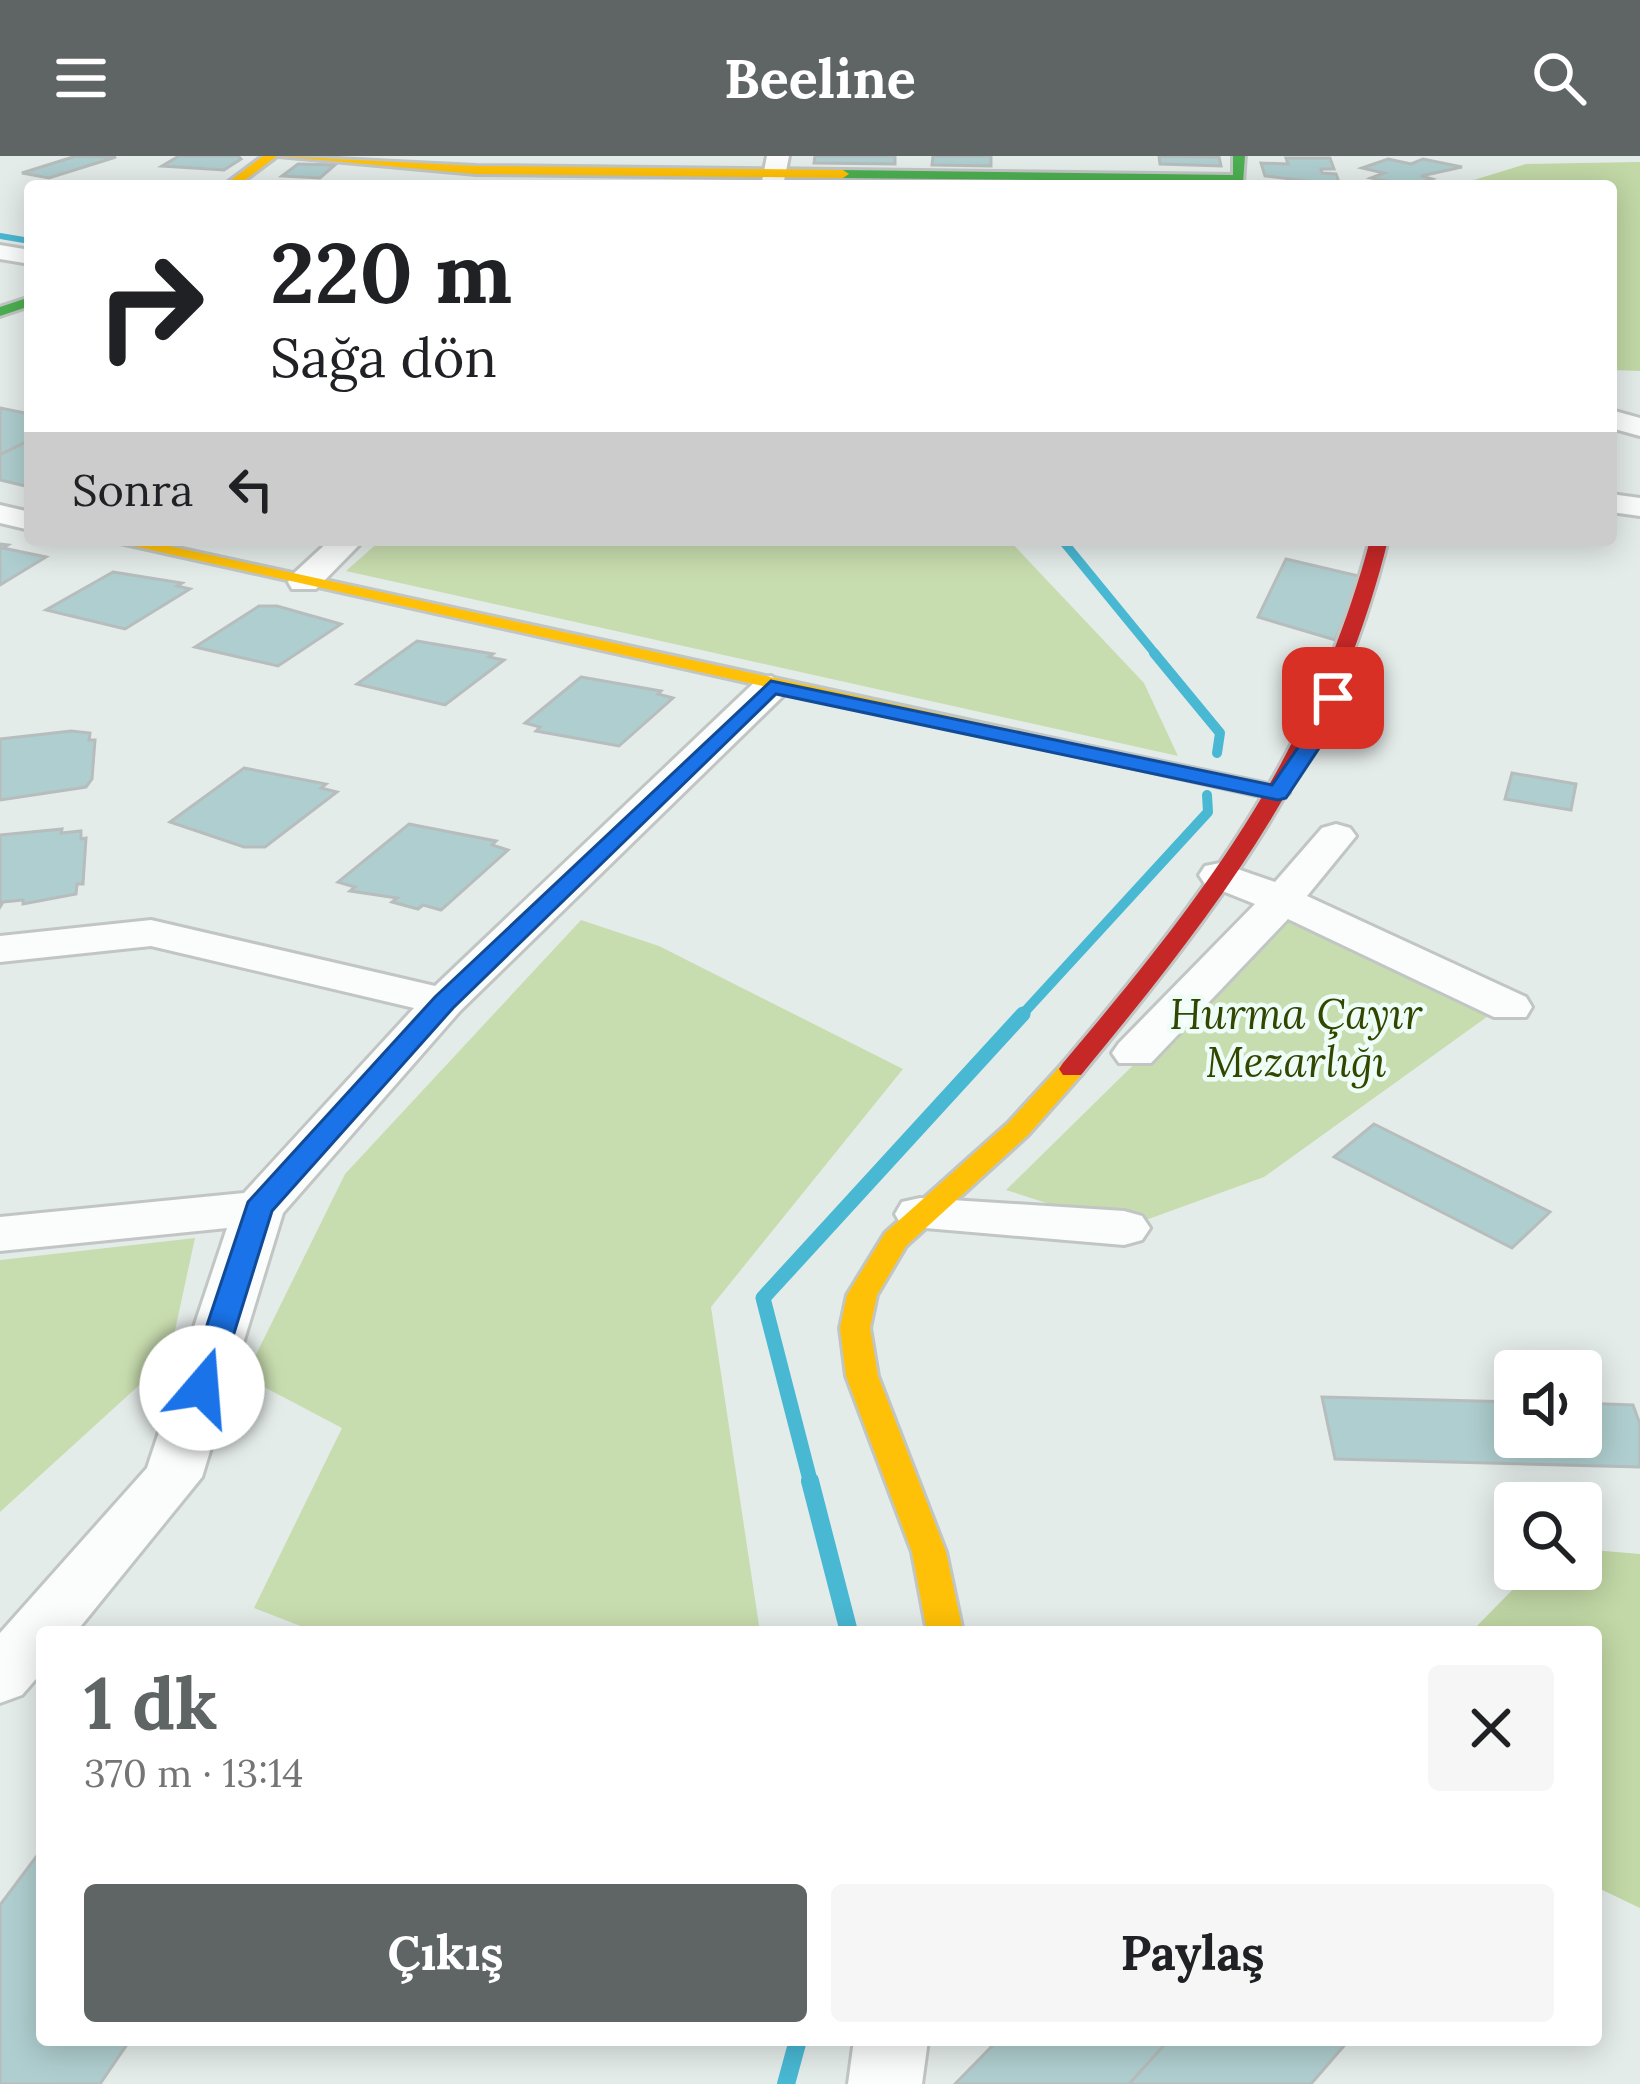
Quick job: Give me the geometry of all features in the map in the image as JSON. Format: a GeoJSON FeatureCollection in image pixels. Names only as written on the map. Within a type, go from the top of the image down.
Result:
{"type":"FeatureCollection","features":[{"type":"Feature","properties":{"kind":"street"},"geometry":{"type":"LineString","coordinates":[[238,180],[271,156]]}},
{"type":"Feature","properties":{"kind":"street"},"geometry":{"type":"LineString","coordinates":[[284,156],[476,170],[1239,167]]}},
{"type":"Feature","properties":{"kind":"street"},"geometry":{"type":"LineString","coordinates":[[143,546],[771,687],[1278,793]]}},
{"type":"Feature","properties":{"kind":"street"},"geometry":{"type":"LineString","coordinates":[[304,582],[342,546]]}},
{"type":"Feature","properties":{"kind":"street"},"geometry":{"type":"LineString","coordinates":[[944,1626],[930,1556],[860,1367],[855,1329],[864,1293],[887,1253],[920,1214],[1018,1129],[1128,999],[1278,793],[1317,736],[1359,638],[1378,546]]}},
{"type":"Feature","properties":{"kind":"street"},"geometry":{"type":"LineString","coordinates":[[43,1626],[173,1477],[259,1208],[444,1003],[771,687]]}},
{"type":"Feature","properties":{"kind":"street"},"geometry":{"type":"LineString","coordinates":[[1135,1053],[1336,836]]}},
{"type":"Feature","properties":{"kind":"street"},"geometry":{"type":"LineString","coordinates":[[1220,874],[1510,1007]]}},
{"type":"Feature","properties":{"kind":"street"},"geometry":{"type":"LineString","coordinates":[[0,949],[151,933],[444,1003]]}},
{"type":"Feature","properties":{"kind":"street"},"geometry":{"type":"LineString","coordinates":[[0,1234],[259,1208]]}},
{"type":"Feature","properties":{"kind":"street"},"geometry":{"type":"LineString","coordinates":[[920,1214],[1124,1228]]}},
{"type":"Feature","properties":{"kind":"street"},"geometry":{"type":"LineString","coordinates":[[0,1676],[36,1635]]}},
{"type":"Feature","properties":{"kind":"street"},"geometry":{"type":"LineString","coordinates":[[885,2084],[890,2046]]}},
{"type":"Feature","properties":{"kind":"green space"},"geometry":{"type":"Polygon","coordinates":[[[1640,162],[1640,371],[1617,370],[1617,180],[1474,180],[1526,164],[1640,162]]]}},
{"type":"Feature","properties":{"kind":"green space"},"geometry":{"type":"Polygon","coordinates":[[[374,546],[1015,546],[1144,683],[1178,756],[346,571],[374,546]]]}},
{"type":"Feature","properties":{"kind":"green space","name":"Hurma Çayır Mezarlığı"},"geometry":{"type":"Polygon","coordinates":[[[1289,912],[1491,1014],[1264,1177],[1124,1228],[1006,1190],[1289,912]]]}},
{"type":"Feature","properties":{"kind":"green space"},"geometry":{"type":"Polygon","coordinates":[[[581,920],[659,946],[903,1069],[711,1307],[759,1626],[300,1626],[254,1608],[342,1428],[245,1377],[345,1174],[581,920]]]}},
{"type":"Feature","properties":{"kind":"green space"},"geometry":{"type":"Polygon","coordinates":[[[195,1238],[169,1358],[0,1512],[0,1260],[195,1238]]]}},
{"type":"Feature","properties":{"kind":"green space"},"geometry":{"type":"Polygon","coordinates":[[[1602,1551],[1640,1554],[1640,1908],[1602,1890],[1602,1626],[1477,1626],[1512,1590],[1602,1590],[1602,1551]]]}},
{"type":"Feature","properties":{"kind":"building"},"geometry":{"type":"Polygon","coordinates":[[[76,156],[116,157],[49,178],[22,173],[76,156]]]}},
{"type":"Feature","properties":{"kind":"building"},"geometry":{"type":"Polygon","coordinates":[[[179,156],[241,159],[224,170],[162,166],[179,156]]]}},
{"type":"Feature","properties":{"kind":"building"},"geometry":{"type":"Polygon","coordinates":[[[815,156],[895,156],[895,164],[814,163],[815,156]]]}},
{"type":"Feature","properties":{"kind":"building"},"geometry":{"type":"Polygon","coordinates":[[[933,156],[991,156],[991,166],[932,165],[933,156]]]}},
{"type":"Feature","properties":{"kind":"building"},"geometry":{"type":"Polygon","coordinates":[[[1159,156],[1219,157],[1221,166],[1160,164],[1159,156]]]}},
{"type":"Feature","properties":{"kind":"building"},"geometry":{"type":"Polygon","coordinates":[[[1286,158],[1330,158],[1334,169],[1321,169],[1322,173],[1336,174],[1338,180],[1265,176],[1261,163],[1288,164],[1286,158]]]}},
{"type":"Feature","properties":{"kind":"building"},"geometry":{"type":"Polygon","coordinates":[[[1388,159],[1411,164],[1423,159],[1462,167],[1421,176],[1429,180],[1381,180],[1371,178],[1384,173],[1362,168],[1388,159]]]}},
{"type":"Feature","properties":{"kind":"building"},"geometry":{"type":"Polygon","coordinates":[[[298,164],[335,165],[320,178],[282,176],[298,164]]]}},
{"type":"Feature","properties":{"kind":"building"},"geometry":{"type":"Polygon","coordinates":[[[0,408],[24,413],[24,443],[0,455],[0,408]]]}},
{"type":"Feature","properties":{"kind":"building"},"geometry":{"type":"Polygon","coordinates":[[[24,443],[24,486],[0,480],[0,455],[24,443]]]}},
{"type":"Feature","properties":{"kind":"building"},"geometry":{"type":"Polygon","coordinates":[[[0,544],[8,545],[3,548],[46,557],[0,585],[0,544]]]}},
{"type":"Feature","properties":{"kind":"building"},"geometry":{"type":"Polygon","coordinates":[[[1286,559],[1363,577],[1335,640],[1258,617],[1286,559]]]}},
{"type":"Feature","properties":{"kind":"building"},"geometry":{"type":"Polygon","coordinates":[[[113,572],[182,583],[177,586],[190,589],[125,629],[46,610],[113,572]]]}},
{"type":"Feature","properties":{"kind":"building"},"geometry":{"type":"Polygon","coordinates":[[[259,606],[277,606],[341,624],[278,666],[195,647],[259,606]]]}},
{"type":"Feature","properties":{"kind":"building"},"geometry":{"type":"Polygon","coordinates":[[[417,641],[504,660],[445,705],[357,684],[417,641]]]}},
{"type":"Feature","properties":{"kind":"building"},"geometry":{"type":"Polygon","coordinates":[[[581,677],[661,691],[658,694],[673,698],[619,746],[536,731],[540,727],[525,723],[581,677]]]}},
{"type":"Feature","properties":{"kind":"building"},"geometry":{"type":"Polygon","coordinates":[[[90,733],[89,740],[95,740],[92,779],[86,787],[0,800],[0,739],[90,733]]]}},
{"type":"Feature","properties":{"kind":"building"},"geometry":{"type":"Polygon","coordinates":[[[244,768],[326,784],[321,788],[337,792],[265,847],[244,847],[170,822],[244,768]]]}},
{"type":"Feature","properties":{"kind":"building"},"geometry":{"type":"Polygon","coordinates":[[[1512,773],[1576,784],[1571,810],[1505,799],[1512,773]]]}},
{"type":"Feature","properties":{"kind":"building"},"geometry":{"type":"Polygon","coordinates":[[[409,824],[496,841],[492,845],[508,850],[441,910],[423,905],[418,909],[392,902],[397,898],[350,891],[355,887],[338,882],[409,824]]]}},
{"type":"Feature","properties":{"kind":"building"},"geometry":{"type":"Polygon","coordinates":[[[62,829],[61,833],[81,831],[81,839],[86,838],[83,884],[77,884],[76,894],[23,904],[23,900],[3,902],[0,907],[0,835],[62,829]]]}},
{"type":"Feature","properties":{"kind":"building"},"geometry":{"type":"Polygon","coordinates":[[[1374,1124],[1550,1212],[1512,1248],[1334,1157],[1374,1124]]]}},
{"type":"Feature","properties":{"kind":"building"},"geometry":{"type":"Polygon","coordinates":[[[1322,1397],[1494,1401],[1494,1458],[1602,1458],[1602,1404],[1633,1405],[1640,1424],[1640,1467],[1335,1459],[1322,1397]]]}},
{"type":"Feature","properties":{"kind":"building"},"geometry":{"type":"Polygon","coordinates":[[[36,1857],[36,2046],[126,2046],[100,2084],[0,2084],[0,1905],[36,1857]]]}},
{"type":"Feature","properties":{"kind":"building"},"geometry":{"type":"Polygon","coordinates":[[[992,2046],[1164,2046],[1129,2084],[955,2084],[992,2046]]]}},
{"type":"Feature","properties":{"kind":"building"},"geometry":{"type":"Polygon","coordinates":[[[1164,2046],[1344,2046],[1311,2084],[1129,2084],[1164,2046]]]}},
{"type":"Feature","properties":{"kind":"waterway"},"geometry":{"type":"LineString","coordinates":[[0,236],[24,240]]}},
{"type":"Feature","properties":{"kind":"waterway"},"geometry":{"type":"LineString","coordinates":[[1067,546],[1157,656]]}},
{"type":"Feature","properties":{"kind":"waterway"},"geometry":{"type":"LineString","coordinates":[[1154,653],[1220,733],[1217,753]]}},
{"type":"Feature","properties":{"kind":"waterway"},"geometry":{"type":"LineString","coordinates":[[1020,1017],[1208,812],[1207,795]]}},
{"type":"Feature","properties":{"kind":"waterway"},"geometry":{"type":"LineString","coordinates":[[811,1484],[763,1298],[1023,1014]]}},
{"type":"Feature","properties":{"kind":"waterway"},"geometry":{"type":"LineString","coordinates":[[810,1481],[847,1626]]}},
{"type":"Feature","properties":{"kind":"waterway"},"geometry":{"type":"LineString","coordinates":[[786,2084],[796,2046]]}},
{"type":"Feature","properties":{"kind":"traffic: fast"},"geometry":{"type":"LineString","coordinates":[[843,174],[1239,179],[1239,156]]}},
{"type":"Feature","properties":{"kind":"traffic: fast"},"geometry":{"type":"LineString","coordinates":[[0,312],[24,303]]}},
{"type":"Feature","properties":{"kind":"traffic: fast"},"geometry":{"type":"LineString","coordinates":[[1087,752],[1278,793]]}},
{"type":"Feature","properties":{"kind":"traffic: slow"},"geometry":{"type":"LineString","coordinates":[[237,180],[271,156]]}},
{"type":"Feature","properties":{"kind":"traffic: slow"},"geometry":{"type":"LineString","coordinates":[[284,156],[476,170],[843,174]]}},
{"type":"Feature","properties":{"kind":"traffic: slow"},"geometry":{"type":"LineString","coordinates":[[143,546],[1087,752]]}},
{"type":"Feature","properties":{"kind":"traffic: slow"},"geometry":{"type":"LineString","coordinates":[[944,1626],[929,1552],[862,1376],[855,1328],[862,1295],[895,1240],[1018,1129],[1072,1069]]}},
{"type":"Feature","properties":{"kind":"traffic: jam"},"geometry":{"type":"LineString","coordinates":[[1072,1069],[1216,887],[1299,756],[1360,615],[1377,546]]}},
{"type":"Feature","properties":{"kind":"route"},"geometry":{"type":"LineString","coordinates":[[202,1388],[259,1208],[444,1003],[771,687],[1278,793],[1317,736],[1333,698]]}}]}
